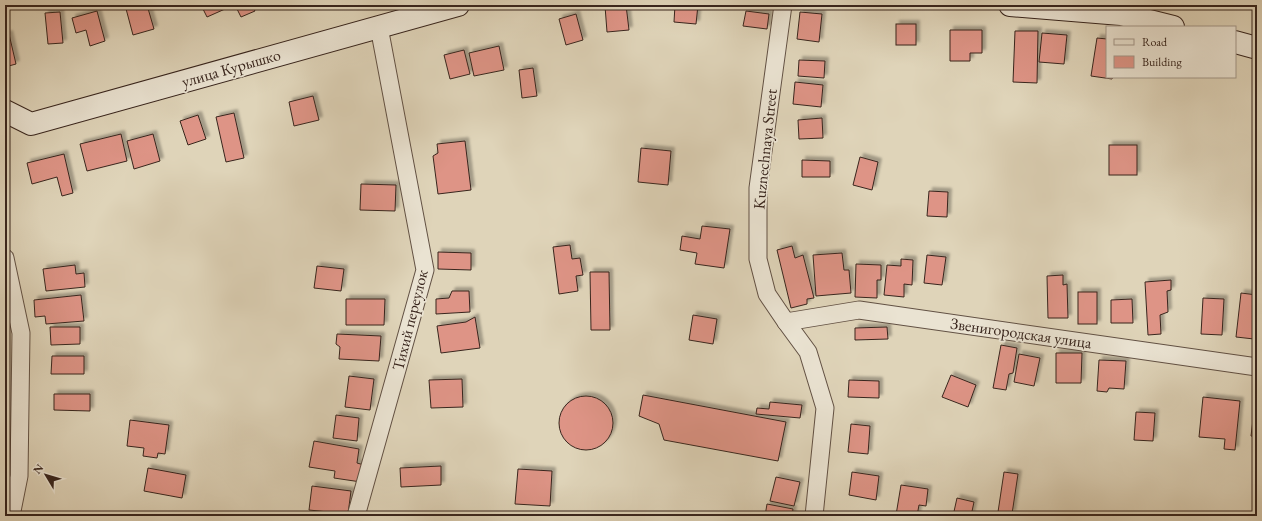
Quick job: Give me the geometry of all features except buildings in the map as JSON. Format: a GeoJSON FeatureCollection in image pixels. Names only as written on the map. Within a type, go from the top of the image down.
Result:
{"type":"FeatureCollection","features":[{"type":"Feature","properties":{"kind":"street","name":"улица Курышко"},"geometry":{"type":"LineString","coordinates":[[5,111],[31,124],[458,5]]}},
{"type":"Feature","properties":{"kind":"street","name":"Kuznechnaya Street"},"geometry":{"type":"LineString","coordinates":[[783,5],[758,188],[758,260],[767,294],[808,352],[825,408],[814,516]]}},
{"type":"Feature","properties":{"kind":"street"},"geometry":{"type":"LineString","coordinates":[[1010,5],[1122,14],[1169,26]]}},
{"type":"Feature","properties":{"kind":"street","name":"Тихий переулок"},"geometry":{"type":"LineString","coordinates":[[356,516],[425,270],[379,26]]}},
{"type":"Feature","properties":{"kind":"street"},"geometry":{"type":"LineString","coordinates":[[1236,42],[1257,48]]}},
{"type":"Feature","properties":{"kind":"street"},"geometry":{"type":"LineString","coordinates":[[5,258],[21,333],[19,476],[11,516]]}},
{"type":"Feature","properties":{"kind":"street","name":"Звенигородская улица"},"geometry":{"type":"LineString","coordinates":[[786,322],[859,310],[1257,367]]}}]}
